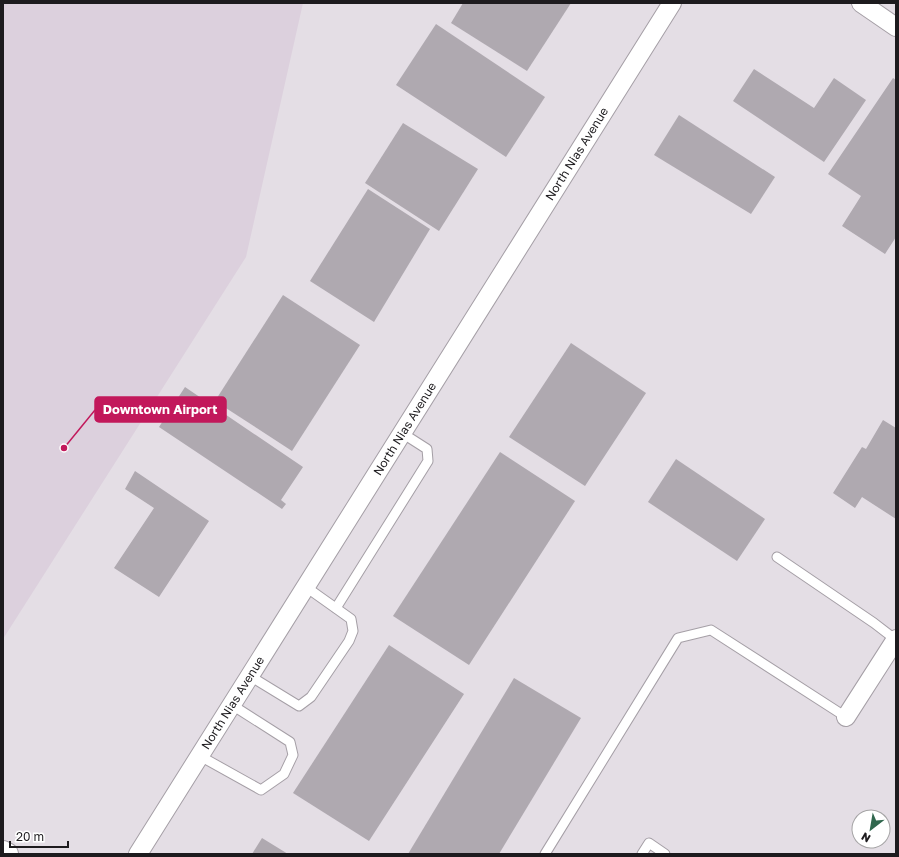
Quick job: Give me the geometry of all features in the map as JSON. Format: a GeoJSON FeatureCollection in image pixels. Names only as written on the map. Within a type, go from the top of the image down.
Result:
{"type":"FeatureCollection","features":[{"type":"Feature","properties":{"kind":"main road"},"geometry":{"type":"LineString","coordinates":[[3,852],[7,854]]}},
{"type":"Feature","properties":{"kind":"street","name":"North Nias Avenue"},"geometry":{"type":"LineString","coordinates":[[138,854],[672,3]]}},
{"type":"Feature","properties":{"kind":"street"},"geometry":{"type":"LineString","coordinates":[[861,3],[896,27]]}},
{"type":"Feature","properties":{"kind":"street"},"geometry":{"type":"LineString","coordinates":[[846,717],[896,640]]}},
{"type":"Feature","properties":{"kind":"lane"},"geometry":{"type":"LineString","coordinates":[[336,608],[428,461],[427,449],[402,433]]}},
{"type":"Feature","properties":{"kind":"lane"},"geometry":{"type":"LineString","coordinates":[[776,557],[874,623],[896,640]]}},
{"type":"Feature","properties":{"kind":"lane"},"geometry":{"type":"LineString","coordinates":[[250,676],[299,706],[311,697],[349,641],[353,632],[351,619],[306,587]]}},
{"type":"Feature","properties":{"kind":"lane"},"geometry":{"type":"LineString","coordinates":[[545,854],[678,638],[711,630],[846,717]]}},
{"type":"Feature","properties":{"kind":"lane"},"geometry":{"type":"LineString","coordinates":[[200,756],[261,790],[284,774],[293,755],[290,742],[232,705]]}},
{"type":"Feature","properties":{"kind":"lane"},"geometry":{"type":"LineString","coordinates":[[642,854],[649,843],[665,854]]}},
{"type":"Feature","properties":{"kind":"shaded area"},"geometry":{"type":"Polygon","coordinates":[[[3,3],[303,3],[246,257],[3,639],[3,3]]]}},
{"type":"Feature","properties":{"kind":"building"},"geometry":{"type":"Polygon","coordinates":[[[463,3],[571,3],[527,71],[451,23],[463,3]]]}},
{"type":"Feature","properties":{"kind":"building"},"geometry":{"type":"Polygon","coordinates":[[[436,24],[545,97],[506,157],[396,85],[436,24]]]}},
{"type":"Feature","properties":{"kind":"building"},"geometry":{"type":"Polygon","coordinates":[[[754,69],[814,108],[834,78],[866,100],[824,162],[733,101],[754,69]]]}},
{"type":"Feature","properties":{"kind":"building"},"geometry":{"type":"Polygon","coordinates":[[[893,78],[896,80],[896,237],[885,254],[842,226],[861,196],[828,174],[893,78]]]}},
{"type":"Feature","properties":{"kind":"building"},"geometry":{"type":"Polygon","coordinates":[[[679,115],[775,177],[751,214],[654,155],[679,115]]]}},
{"type":"Feature","properties":{"kind":"building"},"geometry":{"type":"Polygon","coordinates":[[[403,123],[478,169],[439,231],[365,183],[403,123]]]}},
{"type":"Feature","properties":{"kind":"building"},"geometry":{"type":"Polygon","coordinates":[[[368,189],[430,229],[374,322],[310,281],[368,189]]]}},
{"type":"Feature","properties":{"kind":"building"},"geometry":{"type":"Polygon","coordinates":[[[283,295],[360,345],[292,451],[215,401],[283,295]]]}},
{"type":"Feature","properties":{"kind":"building"},"geometry":{"type":"Polygon","coordinates":[[[571,343],[646,393],[585,486],[509,437],[571,343]]]}},
{"type":"Feature","properties":{"kind":"building"},"geometry":{"type":"Polygon","coordinates":[[[185,387],[303,467],[281,500],[286,504],[282,509],[159,427],[185,387]]]}},
{"type":"Feature","properties":{"kind":"building"},"geometry":{"type":"Polygon","coordinates":[[[883,420],[896,428],[896,519],[862,497],[855,508],[833,493],[862,447],[866,449],[883,420]]]}},
{"type":"Feature","properties":{"kind":"building"},"geometry":{"type":"Polygon","coordinates":[[[500,452],[575,501],[469,665],[393,616],[500,452]]]}},
{"type":"Feature","properties":{"kind":"building"},"geometry":{"type":"Polygon","coordinates":[[[676,459],[765,519],[737,561],[648,502],[676,459]]]}},
{"type":"Feature","properties":{"kind":"building"},"geometry":{"type":"Polygon","coordinates":[[[135,471],[209,521],[159,597],[114,568],[154,508],[125,489],[135,471]]]}},
{"type":"Feature","properties":{"kind":"building"},"geometry":{"type":"Polygon","coordinates":[[[389,645],[464,694],[369,841],[293,793],[389,645]]]}},
{"type":"Feature","properties":{"kind":"building"},"geometry":{"type":"Polygon","coordinates":[[[514,678],[581,718],[499,854],[408,854],[514,678]]]}},
{"type":"Feature","properties":{"kind":"building"},"geometry":{"type":"Polygon","coordinates":[[[262,838],[288,854],[252,854],[262,838]]]}},
{"type":"Feature","properties":{"kind":"place","name":"Downtown Airport"},"geometry":{"type":"Point","coordinates":[64,448]}}]}
